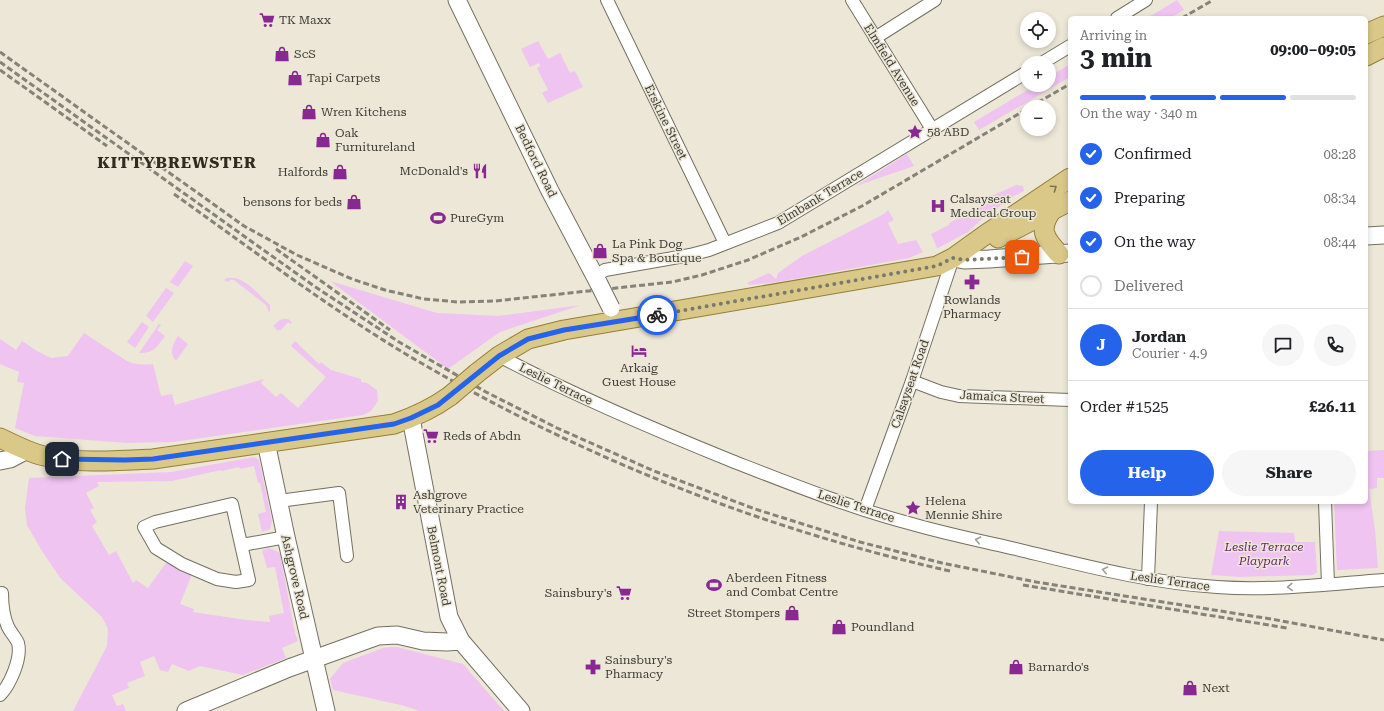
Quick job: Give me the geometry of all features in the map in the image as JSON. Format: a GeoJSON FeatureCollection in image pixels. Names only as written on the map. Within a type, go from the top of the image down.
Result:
{"type":"FeatureCollection","features":[{"type":"Feature","properties":{"kind":"main road"},"geometry":{"type":"LineString","coordinates":[[1368,33],[1384,26]]}},
{"type":"Feature","properties":{"kind":"main road"},"geometry":{"type":"LineString","coordinates":[[1368,55],[1384,47]]}},
{"type":"Feature","properties":{"kind":"main road"},"geometry":{"type":"LineString","coordinates":[[953,258],[1068,179]]}},
{"type":"Feature","properties":{"kind":"main road"},"geometry":{"type":"LineString","coordinates":[[0,438],[27,450],[62,459],[125,460],[180,456],[394,424],[411,418],[438,405],[499,356],[528,339],[613,315],[937,266],[1000,237],[1068,202]]}},
{"type":"Feature","properties":{"kind":"main road"},"geometry":{"type":"LineString","coordinates":[[1052,210],[1046,218],[1044,233],[1049,243],[1064,254]]}},
{"type":"Feature","properties":{"kind":"street","name":"Bedford Road"},"geometry":{"type":"LineString","coordinates":[[457,0],[550,191],[597,280],[613,315]]}},
{"type":"Feature","properties":{"kind":"street","name":"Erskine Street"},"geometry":{"type":"LineString","coordinates":[[607,0],[725,243]]}},
{"type":"Feature","properties":{"kind":"street","name":"Elmfield Avenue"},"geometry":{"type":"LineString","coordinates":[[852,0],[932,129]]}},
{"type":"Feature","properties":{"kind":"street"},"geometry":{"type":"LineString","coordinates":[[875,38],[935,0]]}},
{"type":"Feature","properties":{"kind":"street"},"geometry":{"type":"LineString","coordinates":[[1120,16],[1146,0]]}},
{"type":"Feature","properties":{"kind":"street"},"geometry":{"type":"LineString","coordinates":[[1054,56],[1068,47]]}},
{"type":"Feature","properties":{"kind":"street","name":"Elmbank Terrace"},"geometry":{"type":"LineString","coordinates":[[597,280],[606,270],[683,257],[761,230],[785,219],[1020,76]]}},
{"type":"Feature","properties":{"kind":"street"},"geometry":{"type":"LineString","coordinates":[[1368,236],[1384,235]]}},
{"type":"Feature","properties":{"kind":"street"},"geometry":{"type":"LineString","coordinates":[[953,258],[964,260],[1064,254]]}},
{"type":"Feature","properties":{"kind":"street","name":"Calsayseat Road"},"geometry":{"type":"LineString","coordinates":[[865,510],[912,381],[953,258]]}},
{"type":"Feature","properties":{"kind":"street","name":"Leslie Terrace"},"geometry":{"type":"LineString","coordinates":[[499,356],[555,385],[640,424],[750,468],[865,510],[911,524],[1148,579],[1214,587],[1278,588],[1384,580]]}},
{"type":"Feature","properties":{"kind":"street","name":"Jamaica Street"},"geometry":{"type":"LineString","coordinates":[[912,381],[941,392],[959,396],[1068,400]]}},
{"type":"Feature","properties":{"kind":"street","name":"Belmont Road"},"geometry":{"type":"LineString","coordinates":[[411,418],[449,617],[461,641],[521,711]]}},
{"type":"Feature","properties":{"kind":"street","name":"Ashgrove Road"},"geometry":{"type":"LineString","coordinates":[[266,442],[326,711]]}},
{"type":"Feature","properties":{"kind":"street"},"geometry":{"type":"LineString","coordinates":[[0,461],[10,459],[27,450]]}},
{"type":"Feature","properties":{"kind":"street"},"geometry":{"type":"LineString","coordinates":[[279,502],[339,493],[348,556]]}},
{"type":"Feature","properties":{"kind":"street"},"geometry":{"type":"LineString","coordinates":[[232,504],[242,545],[249,580],[236,582],[216,579],[170,558],[156,548],[144,527],[155,522],[232,504]]}},
{"type":"Feature","properties":{"kind":"street"},"geometry":{"type":"LineString","coordinates":[[1148,579],[1151,504]]}},
{"type":"Feature","properties":{"kind":"street"},"geometry":{"type":"LineString","coordinates":[[1325,504],[1328,584]]}},
{"type":"Feature","properties":{"kind":"street"},"geometry":{"type":"LineString","coordinates":[[242,545],[286,537]]}},
{"type":"Feature","properties":{"kind":"street"},"geometry":{"type":"LineString","coordinates":[[0,695],[10,684],[18,657],[18,644],[8,628],[2,611],[2,594]]}},
{"type":"Feature","properties":{"kind":"street"},"geometry":{"type":"LineString","coordinates":[[186,711],[314,659],[378,636],[397,635],[423,641],[461,641]]}},
{"type":"Feature","properties":{"kind":"green space"},"geometry":{"type":"Polygon","coordinates":[[[1177,0],[1184,10],[1174,16],[1150,16],[1177,0]]]}},
{"type":"Feature","properties":{"kind":"green space"},"geometry":{"type":"Polygon","coordinates":[[[538,41],[548,59],[560,53],[570,73],[575,71],[583,87],[548,103],[542,93],[548,90],[537,68],[540,66],[539,63],[530,67],[521,49],[538,41]]]}},
{"type":"Feature","properties":{"kind":"green space"},"geometry":{"type":"Polygon","coordinates":[[[1068,65],[1068,78],[1056,85],[1056,73],[1068,65]]]}},
{"type":"Feature","properties":{"kind":"green space"},"geometry":{"type":"Polygon","coordinates":[[[1024,92],[1044,92],[1031,100],[1020,100],[1020,106],[979,130],[974,122],[1024,92]]]}},
{"type":"Feature","properties":{"kind":"green space"},"geometry":{"type":"Polygon","coordinates":[[[907,154],[914,166],[856,186],[907,154]]]}},
{"type":"Feature","properties":{"kind":"green space"},"geometry":{"type":"Polygon","coordinates":[[[1016,185],[1023,186],[1024,191],[1014,196],[982,219],[968,232],[937,248],[931,234],[987,204],[984,196],[994,195],[1016,185]]]}},
{"type":"Feature","properties":{"kind":"green space"},"geometry":{"type":"Polygon","coordinates":[[[888,210],[894,220],[888,223],[898,244],[916,240],[923,252],[909,258],[778,282],[750,285],[747,283],[769,273],[776,279],[778,273],[802,256],[884,214],[888,210]]]}},
{"type":"Feature","properties":{"kind":"green space"},"geometry":{"type":"Polygon","coordinates":[[[185,261],[193,266],[178,287],[170,282],[185,261]]]}},
{"type":"Feature","properties":{"kind":"green space"},"geometry":{"type":"Polygon","coordinates":[[[227,278],[240,280],[251,287],[270,305],[270,311],[269,312],[266,305],[234,280],[230,280],[229,282],[224,280],[227,278]]]}},
{"type":"Feature","properties":{"kind":"green space"},"geometry":{"type":"Polygon","coordinates":[[[330,281],[437,313],[498,316],[581,305],[500,332],[448,369],[330,281]]]}},
{"type":"Feature","properties":{"kind":"green space"},"geometry":{"type":"Polygon","coordinates":[[[166,288],[174,293],[153,322],[146,316],[166,288]]]}},
{"type":"Feature","properties":{"kind":"green space"},"geometry":{"type":"Polygon","coordinates":[[[283,319],[288,319],[292,322],[290,324],[288,322],[281,330],[277,330],[273,326],[283,319]]]}},
{"type":"Feature","properties":{"kind":"green space"},"geometry":{"type":"Polygon","coordinates":[[[142,322],[149,327],[135,348],[127,342],[142,322]]]}},
{"type":"Feature","properties":{"kind":"green space"},"geometry":{"type":"Polygon","coordinates":[[[159,324],[161,325],[157,330],[165,336],[151,351],[139,353],[159,324]]]}},
{"type":"Feature","properties":{"kind":"green space"},"geometry":{"type":"Polygon","coordinates":[[[84,333],[127,361],[146,365],[153,364],[161,396],[172,394],[175,405],[264,379],[261,383],[276,397],[281,393],[298,408],[326,377],[291,346],[295,341],[319,364],[321,362],[331,370],[361,379],[361,382],[367,383],[377,390],[378,401],[371,411],[363,415],[173,442],[127,443],[35,436],[15,428],[24,383],[17,382],[19,372],[0,364],[0,339],[16,350],[22,341],[51,358],[68,356],[84,333]]]}},
{"type":"Feature","properties":{"kind":"green space"},"geometry":{"type":"Polygon","coordinates":[[[178,336],[188,344],[176,361],[172,349],[178,336]]]}},
{"type":"Feature","properties":{"kind":"green space"},"geometry":{"type":"Polygon","coordinates":[[[1384,450],[1384,478],[1377,478],[1377,488],[1369,489],[1375,530],[1378,568],[1337,570],[1334,504],[1368,504],[1368,451],[1384,450]]]}},
{"type":"Feature","properties":{"kind":"green space"},"geometry":{"type":"Polygon","coordinates":[[[254,457],[259,460],[272,521],[270,529],[262,532],[258,514],[266,512],[260,483],[258,483],[254,466],[240,469],[239,467],[221,470],[172,481],[97,482],[99,486],[86,493],[94,508],[90,510],[97,522],[92,526],[109,555],[116,551],[133,583],[136,580],[148,588],[166,563],[192,574],[180,604],[194,609],[193,612],[270,622],[269,616],[284,613],[275,567],[267,568],[262,550],[270,548],[280,553],[295,633],[298,641],[282,648],[286,658],[243,675],[200,666],[189,671],[172,664],[168,672],[160,670],[154,656],[140,662],[145,676],[127,683],[129,688],[112,695],[117,706],[123,704],[126,711],[73,711],[107,646],[108,629],[102,617],[61,579],[27,525],[25,508],[29,478],[171,472],[254,457]]]}},
{"type":"Feature","properties":{"kind":"green space","name":"Leslie Terrace Playpark"},"geometry":{"type":"Polygon","coordinates":[[[1219,531],[1294,533],[1295,542],[1315,542],[1317,572],[1313,575],[1239,577],[1211,575],[1219,531]]]}},
{"type":"Feature","properties":{"kind":"green space"},"geometry":{"type":"Polygon","coordinates":[[[397,647],[463,664],[504,711],[420,711],[405,706],[333,690],[330,679],[343,663],[383,648],[397,647]]]}},
{"type":"Feature","properties":{"kind":"railway"},"geometry":{"type":"LineString","coordinates":[[1185,16],[1213,0]]}},
{"type":"Feature","properties":{"kind":"railway"},"geometry":{"type":"LineString","coordinates":[[0,52],[244,226],[297,255],[352,279],[385,290],[424,299],[458,302],[495,301],[672,282],[702,275],[748,260],[801,237],[862,206],[1020,113]]}},
{"type":"Feature","properties":{"kind":"railway"},"geometry":{"type":"LineString","coordinates":[[0,62],[314,286],[399,342],[486,392],[557,428],[654,471],[755,509],[860,542],[942,563],[1036,582],[1271,619],[1384,640]]}},
{"type":"Feature","properties":{"kind":"railway"},"geometry":{"type":"LineString","coordinates":[[0,70],[107,146]]}},
{"type":"Feature","properties":{"kind":"railway"},"geometry":{"type":"LineString","coordinates":[[1042,100],[1068,85]]}},
{"type":"Feature","properties":{"kind":"railway"},"geometry":{"type":"LineString","coordinates":[[174,194],[345,316],[404,353],[468,390],[534,424],[668,484],[737,510],[807,533],[950,571]]}},
{"type":"Feature","properties":{"kind":"railway"},"geometry":{"type":"LineString","coordinates":[[276,249],[390,330]]}},
{"type":"Feature","properties":{"kind":"railway"},"geometry":{"type":"LineString","coordinates":[[1023,585],[1287,628]]}},
{"type":"Feature","properties":{"kind":"way so far"},"geometry":{"type":"LineString","coordinates":[[657,315],[937,266],[953,258],[964,260],[1022,257]]}},
{"type":"Feature","properties":{"kind":"place","name":"TK Maxx"},"geometry":{"type":"Point","coordinates":[267,20]}},
{"type":"Feature","properties":{"kind":"place","name":"ScS"},"geometry":{"type":"Point","coordinates":[282,54]}},
{"type":"Feature","properties":{"kind":"place","name":"Tapi Carpets"},"geometry":{"type":"Point","coordinates":[295,78]}},
{"type":"Feature","properties":{"kind":"place","name":"Wren Kitchens"},"geometry":{"type":"Point","coordinates":[309,112]}},
{"type":"Feature","properties":{"kind":"place","name":"58 ABD"},"geometry":{"type":"Point","coordinates":[915,132]}},
{"type":"Feature","properties":{"kind":"place","name":"Oak Furnitureland"},"geometry":{"type":"Point","coordinates":[323,140]}},
{"type":"Feature","properties":{"kind":"place","name":"McDonald's"},"geometry":{"type":"Point","coordinates":[480,171]}},
{"type":"Feature","properties":{"kind":"place","name":"Halfords"},"geometry":{"type":"Point","coordinates":[340,172]}},
{"type":"Feature","properties":{"kind":"place","name":"bensons for beds"},"geometry":{"type":"Point","coordinates":[354,202]}},
{"type":"Feature","properties":{"kind":"place","name":"Calsayseat Medical Group"},"geometry":{"type":"Point","coordinates":[938,206]}},
{"type":"Feature","properties":{"kind":"place","name":"PureGym"},"geometry":{"type":"Point","coordinates":[438,218]}},
{"type":"Feature","properties":{"kind":"place","name":"La Pink Dog Spa & Boutique"},"geometry":{"type":"Point","coordinates":[600,251]}},
{"type":"Feature","properties":{"kind":"place","name":"Rowlands Pharmacy"},"geometry":{"type":"Point","coordinates":[972,282]}},
{"type":"Feature","properties":{"kind":"place","name":"Arkaig Guest House"},"geometry":{"type":"Point","coordinates":[639,351]}},
{"type":"Feature","properties":{"kind":"place","name":"Reds of Abdn"},"geometry":{"type":"Point","coordinates":[431,436]}},
{"type":"Feature","properties":{"kind":"place","name":"Ashgrove Veterinary Practice"},"geometry":{"type":"Point","coordinates":[401,502]}},
{"type":"Feature","properties":{"kind":"place","name":"Helena Mennie Shire"},"geometry":{"type":"Point","coordinates":[913,508]}},
{"type":"Feature","properties":{"kind":"place","name":"Aberdeen Fitness and Combat Centre"},"geometry":{"type":"Point","coordinates":[714,585]}},
{"type":"Feature","properties":{"kind":"place","name":"Sainsbury's"},"geometry":{"type":"Point","coordinates":[624,593]}},
{"type":"Feature","properties":{"kind":"place","name":"Street Stompers"},"geometry":{"type":"Point","coordinates":[792,613]}},
{"type":"Feature","properties":{"kind":"place","name":"Poundland"},"geometry":{"type":"Point","coordinates":[839,627]}},
{"type":"Feature","properties":{"kind":"place","name":"Sainsbury's Pharmacy"},"geometry":{"type":"Point","coordinates":[593,667]}},
{"type":"Feature","properties":{"kind":"place","name":"Barnardo's"},"geometry":{"type":"Point","coordinates":[1016,667]}},
{"type":"Feature","properties":{"kind":"place","name":"Next"},"geometry":{"type":"Point","coordinates":[1190,688]}},
{"type":"Feature","properties":{"kind":"district","name":"KITTYBREWSTER"},"geometry":{"type":"Point","coordinates":[177,162]}},
{"type":"Feature","properties":{"kind":"route"},"geometry":{"type":"LineString","coordinates":[[62,459],[153,459],[394,424],[425,412],[438,405],[499,356],[528,339],[564,330],[657,315]]}}]}
